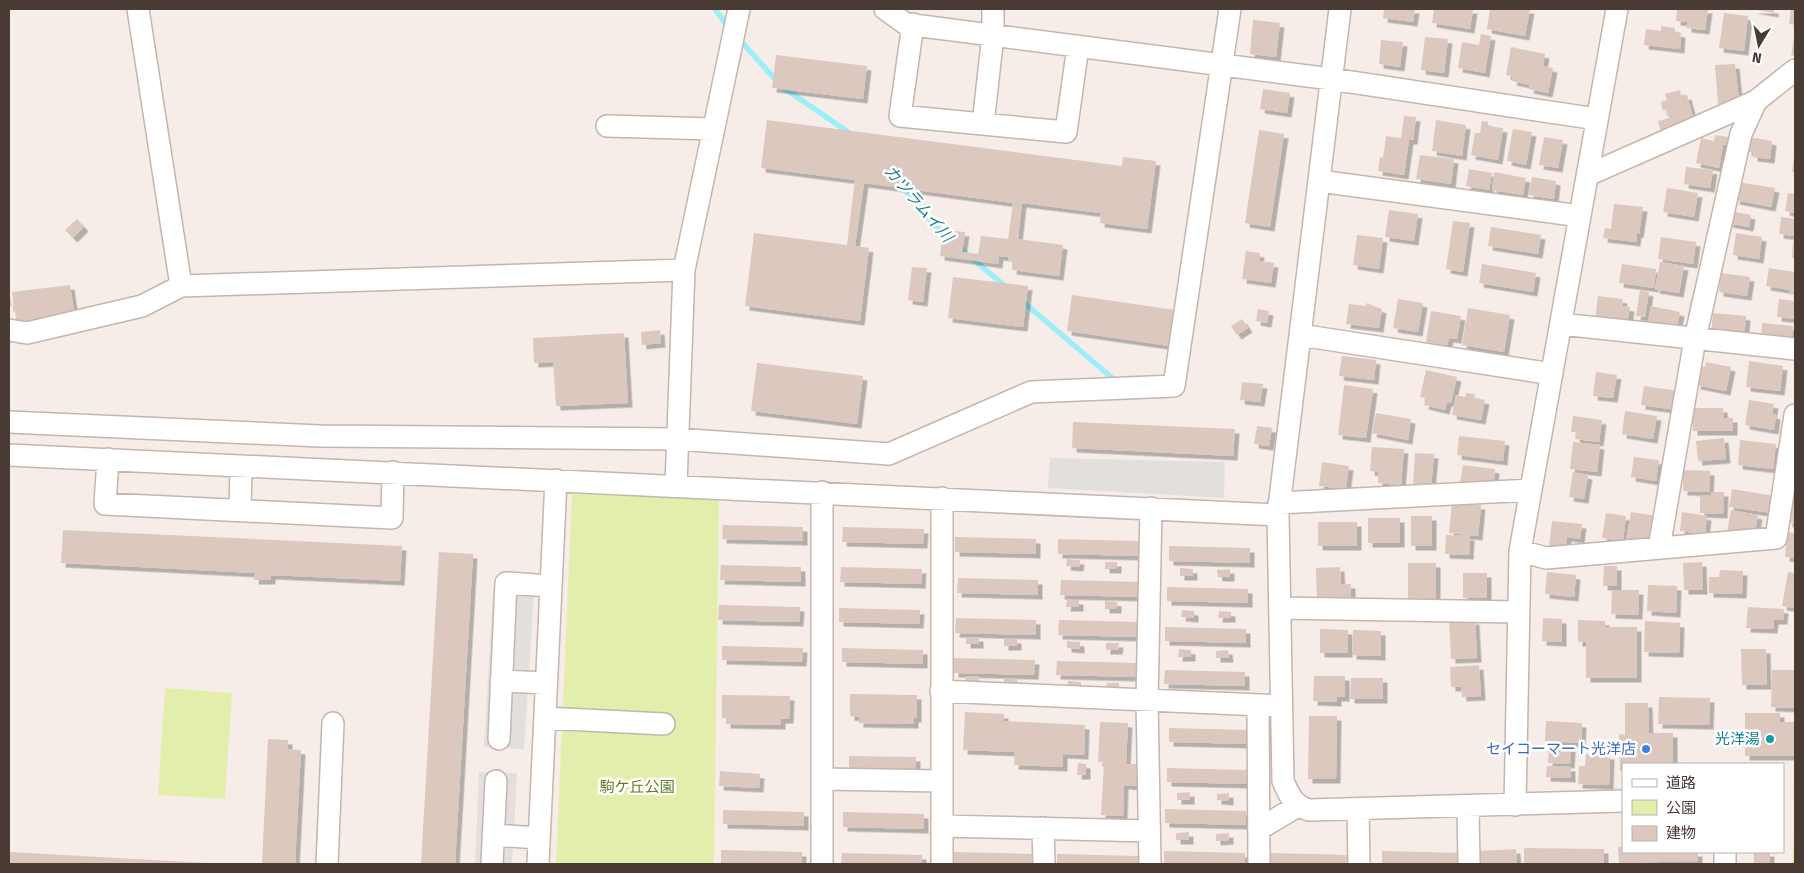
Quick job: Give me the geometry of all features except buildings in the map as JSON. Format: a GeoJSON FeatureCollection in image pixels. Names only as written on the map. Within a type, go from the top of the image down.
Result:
{"type":"FeatureCollection","features":[{"type":"Feature","properties":{"kind":"street"},"geometry":{"type":"LineString","coordinates":[[138,9],[181,286]]}},
{"type":"Feature","properties":{"kind":"street"},"geometry":{"type":"LineString","coordinates":[[676,485],[684,270],[739,9]]}},
{"type":"Feature","properties":{"kind":"street"},"geometry":{"type":"LineString","coordinates":[[885,9],[906,24],[1331,79],[1597,119]]}},
{"type":"Feature","properties":{"kind":"street"},"geometry":{"type":"LineString","coordinates":[[983,124],[993,35],[993,9]]}},
{"type":"Feature","properties":{"kind":"street"},"geometry":{"type":"LineString","coordinates":[[9,422],[320,436],[677,439],[889,454],[1031,392],[1174,386],[1224,65],[1230,9]]}},
{"type":"Feature","properties":{"kind":"street"},"geometry":{"type":"LineString","coordinates":[[1340,9],[1278,509],[1283,780],[1289,795],[1298,806],[1309,810],[1622,801]]}},
{"type":"Feature","properties":{"kind":"street"},"geometry":{"type":"LineString","coordinates":[[1515,805],[1520,551],[1617,9]]}},
{"type":"Feature","properties":{"kind":"street"},"geometry":{"type":"LineString","coordinates":[[913,24],[900,116],[1066,132],[1078,46]]}},
{"type":"Feature","properties":{"kind":"street"},"geometry":{"type":"LineString","coordinates":[[1588,175],[1756,101],[1795,70]]}},
{"type":"Feature","properties":{"kind":"street"},"geometry":{"type":"LineString","coordinates":[[1659,548],[1695,338],[1740,134],[1756,101]]}},
{"type":"Feature","properties":{"kind":"street"},"geometry":{"type":"LineString","coordinates":[[607,126],[713,129]]}},
{"type":"Feature","properties":{"kind":"street"},"geometry":{"type":"LineString","coordinates":[[1318,181],[1580,216]]}},
{"type":"Feature","properties":{"kind":"street"},"geometry":{"type":"LineString","coordinates":[[9,330],[27,333],[142,306],[181,286],[684,270]]}},
{"type":"Feature","properties":{"kind":"street"},"geometry":{"type":"LineString","coordinates":[[1561,324],[1795,349]]}},
{"type":"Feature","properties":{"kind":"street"},"geometry":{"type":"LineString","coordinates":[[1300,335],[1552,374]]}},
{"type":"Feature","properties":{"kind":"street"},"geometry":{"type":"LineString","coordinates":[[1520,551],[1546,558],[1776,538],[1795,415]]}},
{"type":"Feature","properties":{"kind":"street"},"geometry":{"type":"LineString","coordinates":[[9,455],[1151,508],[1278,509],[1530,490]]}},
{"type":"Feature","properties":{"kind":"street"},"geometry":{"type":"LineString","coordinates":[[108,459],[105,504],[392,518],[393,472]]}},
{"type":"Feature","properties":{"kind":"street"},"geometry":{"type":"LineString","coordinates":[[240,510],[241,467]]}},
{"type":"Feature","properties":{"kind":"street"},"geometry":{"type":"LineString","coordinates":[[538,864],[556,480]]}},
{"type":"Feature","properties":{"kind":"street"},"geometry":{"type":"LineString","coordinates":[[822,492],[822,864]]}},
{"type":"Feature","properties":{"kind":"street"},"geometry":{"type":"LineString","coordinates":[[942,498],[942,864]]}},
{"type":"Feature","properties":{"kind":"street"},"geometry":{"type":"LineString","coordinates":[[1150,864],[1147,701],[1151,508]]}},
{"type":"Feature","properties":{"kind":"street"},"geometry":{"type":"LineString","coordinates":[[499,739],[506,583],[551,586]]}},
{"type":"Feature","properties":{"kind":"street"},"geometry":{"type":"LineString","coordinates":[[1280,608],[1518,612]]}},
{"type":"Feature","properties":{"kind":"street"},"geometry":{"type":"LineString","coordinates":[[501,681],[546,683]]}},
{"type":"Feature","properties":{"kind":"street"},"geometry":{"type":"LineString","coordinates":[[941,691],[1281,706]]}},
{"type":"Feature","properties":{"kind":"street"},"geometry":{"type":"LineString","coordinates":[[1258,705],[1259,864]]}},
{"type":"Feature","properties":{"kind":"street"},"geometry":{"type":"LineString","coordinates":[[545,718],[664,724]]}},
{"type":"Feature","properties":{"kind":"street"},"geometry":{"type":"LineString","coordinates":[[327,864],[333,723]]}},
{"type":"Feature","properties":{"kind":"street"},"geometry":{"type":"LineString","coordinates":[[822,779],[941,781]]}},
{"type":"Feature","properties":{"kind":"street"},"geometry":{"type":"LineString","coordinates":[[492,864],[496,781]]}},
{"type":"Feature","properties":{"kind":"street"},"geometry":{"type":"LineString","coordinates":[[1259,829],[1298,806]]}},
{"type":"Feature","properties":{"kind":"street"},"geometry":{"type":"LineString","coordinates":[[1468,806],[1470,864]]}},
{"type":"Feature","properties":{"kind":"street"},"geometry":{"type":"LineString","coordinates":[[1358,810],[1359,864]]}},
{"type":"Feature","properties":{"kind":"street"},"geometry":{"type":"LineString","coordinates":[[942,826],[1149,831]]}},
{"type":"Feature","properties":{"kind":"street"},"geometry":{"type":"LineString","coordinates":[[1044,828],[1044,864]]}},
{"type":"Feature","properties":{"kind":"street"},"geometry":{"type":"LineString","coordinates":[[494,835],[539,838]]}},
{"type":"Feature","properties":{"kind":"green space","name":"駒ケ丘公園"},"geometry":{"type":"Polygon","coordinates":[[[572,494],[719,498],[714,864],[556,864],[572,494]]]}},
{"type":"Feature","properties":{"kind":"green space"},"geometry":{"type":"Polygon","coordinates":[[[165,688],[232,693],[225,799],[158,795],[165,688]]]}},
{"type":"Feature","properties":{"kind":"green space"},"geometry":{"type":"Polygon","coordinates":[[[1795,787],[1795,818],[1793,788],[1795,787]]]}},
{"type":"Feature","properties":{"kind":"green space"},"geometry":{"type":"Polygon","coordinates":[[[1795,818],[1795,864],[1792,864],[1795,818]]]}},
{"type":"Feature","properties":{"kind":"shaded area"},"geometry":{"type":"Polygon","coordinates":[[[1050,458],[1225,462],[1224,498],[1048,488],[1050,458]]]}},
{"type":"Feature","properties":{"kind":"shaded area"},"geometry":{"type":"Polygon","coordinates":[[[493,591],[534,593],[524,749],[484,747],[493,591]]]}},
{"type":"Feature","properties":{"kind":"shaded area"},"geometry":{"type":"Polygon","coordinates":[[[479,772],[517,773],[512,864],[475,864],[479,772]]]}},
{"type":"Feature","properties":{"kind":"waterway","name":"カツラムイ川"},"geometry":{"type":"LineString","coordinates":[[715,9],[729,28]]}},
{"type":"Feature","properties":{"kind":"waterway","name":"カツラムイ川"},"geometry":{"type":"LineString","coordinates":[[739,39],[781,86],[851,134]]}},
{"type":"Feature","properties":{"kind":"waterway","name":"カツラムイ川"},"geometry":{"type":"LineString","coordinates":[[899,183],[947,238]]}},
{"type":"Feature","properties":{"kind":"waterway","name":"カツラムイ川"},"geometry":{"type":"LineString","coordinates":[[956,245],[1005,286]]}},
{"type":"Feature","properties":{"kind":"waterway","name":"カツラムイ川"},"geometry":{"type":"LineString","coordinates":[[1021,300],[1117,382]]}},
{"type":"Feature","properties":{"kind":"place","name":"光洋湯"},"geometry":{"type":"Point","coordinates":[1770,739]}},
{"type":"Feature","properties":{"kind":"place","name":"セイコーマート光洋店"},"geometry":{"type":"Point","coordinates":[1646,749]}}]}
